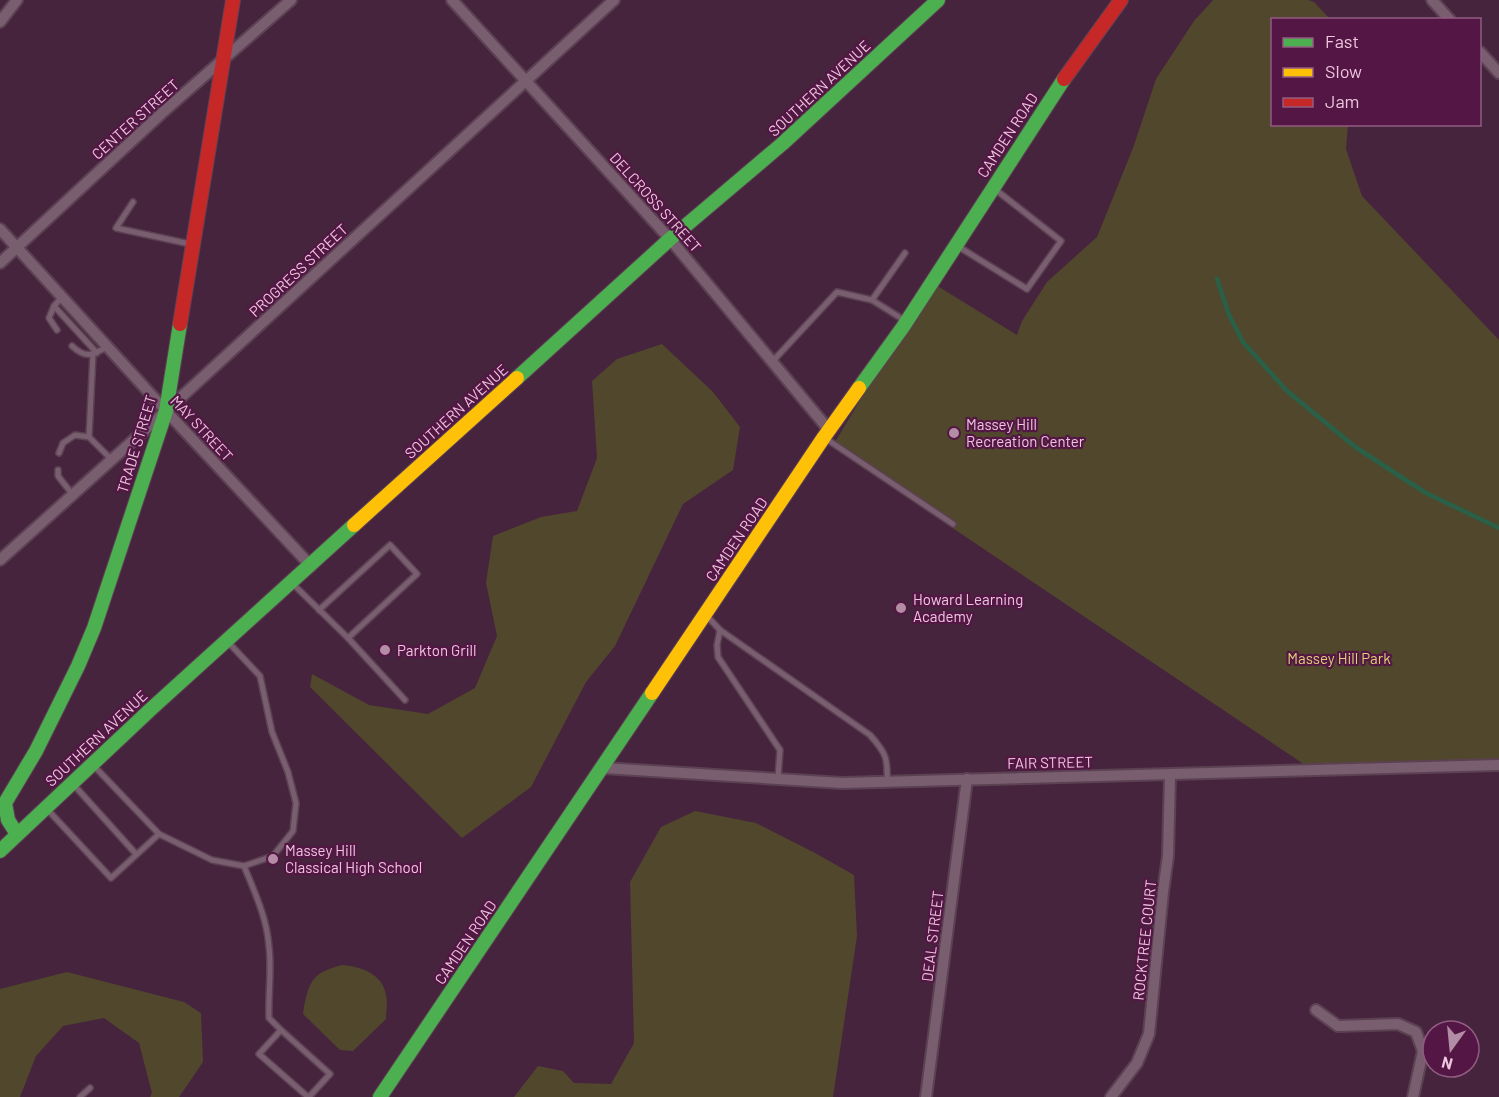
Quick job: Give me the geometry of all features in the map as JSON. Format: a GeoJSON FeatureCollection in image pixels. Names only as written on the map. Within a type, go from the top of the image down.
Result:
{"type":"FeatureCollection","features":[{"type":"Feature","properties":{"kind":"street"},"geometry":{"type":"LineString","coordinates":[[0,22],[17,0]]}},
{"type":"Feature","properties":{"kind":"street","name":"TRADE STREET"},"geometry":{"type":"LineString","coordinates":[[18,834],[8,820],[2,804],[36,750],[78,666],[94,628],[166,411],[233,0]]}},
{"type":"Feature","properties":{"kind":"street","name":"CENTER STREET"},"geometry":{"type":"LineString","coordinates":[[0,263],[163,112],[222,63],[291,0]]}},
{"type":"Feature","properties":{"kind":"street","name":"DELCROSS STREET"},"geometry":{"type":"LineString","coordinates":[[452,0],[670,239],[772,362],[826,434]]}},
{"type":"Feature","properties":{"kind":"street","name":"PROGRESS STREET"},"geometry":{"type":"LineString","coordinates":[[0,560],[614,0]]}},
{"type":"Feature","properties":{"kind":"street","name":"SOUTHERN AVENUE"},"geometry":{"type":"LineString","coordinates":[[0,851],[227,641],[670,239],[782,144],[938,0]]}},
{"type":"Feature","properties":{"kind":"street","name":"CAMDEN ROAD"},"geometry":{"type":"LineString","coordinates":[[380,1097],[826,434],[906,322],[1077,59],[1121,0]]}},
{"type":"Feature","properties":{"kind":"street"},"geometry":{"type":"LineString","coordinates":[[1432,0],[1448,18]]}},
{"type":"Feature","properties":{"kind":"street"},"geometry":{"type":"LineString","coordinates":[[1481,54],[1499,73]]}},
{"type":"Feature","properties":{"kind":"street","name":"MAY STREET"},"geometry":{"type":"LineString","coordinates":[[0,229],[310,566]]}},
{"type":"Feature","properties":{"kind":"street","name":"FAIR STREET"},"geometry":{"type":"LineString","coordinates":[[603,768],[842,783],[1499,765]]}},
{"type":"Feature","properties":{"kind":"street","name":"ROCKTREE COURT"},"geometry":{"type":"LineString","coordinates":[[1115,1096],[1137,1063],[1149,1034],[1168,856],[1170,775]]}},
{"type":"Feature","properties":{"kind":"street","name":"DEAL STREET"},"geometry":{"type":"LineString","coordinates":[[926,1097],[967,779]]}},
{"type":"Feature","properties":{"kind":"street"},"geometry":{"type":"LineString","coordinates":[[1316,1011],[1338,1026],[1398,1024],[1416,1032],[1423,1052],[1413,1097]]}},
{"type":"Feature","properties":{"kind":"lane"},"geometry":{"type":"LineString","coordinates":[[955,244],[1027,289],[1061,241],[993,187]]}},
{"type":"Feature","properties":{"kind":"lane"},"geometry":{"type":"LineString","coordinates":[[133,202],[116,228],[192,245]]}},
{"type":"Feature","properties":{"kind":"lane"},"geometry":{"type":"LineString","coordinates":[[872,300],[904,253]]}},
{"type":"Feature","properties":{"kind":"lane"},"geometry":{"type":"LineString","coordinates":[[772,362],[837,292],[872,300],[906,322]]}},
{"type":"Feature","properties":{"kind":"lane"},"geometry":{"type":"LineString","coordinates":[[57,330],[49,318],[54,306],[62,297]]}},
{"type":"Feature","properties":{"kind":"lane"},"geometry":{"type":"LineString","coordinates":[[54,306],[95,353],[89,437]]}},
{"type":"Feature","properties":{"kind":"lane"},"geometry":{"type":"LineString","coordinates":[[72,346],[81,354],[95,353],[107,347]]}},
{"type":"Feature","properties":{"kind":"lane"},"geometry":{"type":"LineString","coordinates":[[826,434],[953,524]]}},
{"type":"Feature","properties":{"kind":"lane"},"geometry":{"type":"LineString","coordinates":[[59,453],[63,443],[75,435],[89,437],[112,460]]}},
{"type":"Feature","properties":{"kind":"lane"},"geometry":{"type":"LineString","coordinates":[[58,470],[58,476],[73,495]]}},
{"type":"Feature","properties":{"kind":"lane"},"geometry":{"type":"LineString","coordinates":[[319,610],[390,545],[417,574],[348,638]]}},
{"type":"Feature","properties":{"kind":"lane"},"geometry":{"type":"LineString","coordinates":[[292,583],[348,638],[405,700]]}},
{"type":"Feature","properties":{"kind":"lane"},"geometry":{"type":"LineString","coordinates":[[706,615],[720,630],[870,735],[884,751],[888,763],[887,782]]}},
{"type":"Feature","properties":{"kind":"lane"},"geometry":{"type":"LineString","coordinates":[[720,630],[717,645],[718,657],[780,750],[778,780]]}},
{"type":"Feature","properties":{"kind":"lane"},"geometry":{"type":"LineString","coordinates":[[93,764],[159,834],[212,860],[244,866],[273,856],[293,831],[296,803],[288,772],[272,732],[260,676],[227,641]]}},
{"type":"Feature","properties":{"kind":"lane"},"geometry":{"type":"LineString","coordinates":[[72,783],[136,854]]}},
{"type":"Feature","properties":{"kind":"lane"},"geometry":{"type":"LineString","coordinates":[[46,808],[111,878],[159,834]]}},
{"type":"Feature","properties":{"kind":"lane"},"geometry":{"type":"LineString","coordinates":[[244,866],[260,901],[270,948],[269,1018],[330,1074],[309,1097],[260,1054],[281,1030]]}},
{"type":"Feature","properties":{"kind":"lane"},"geometry":{"type":"LineString","coordinates":[[80,1097],[90,1088]]}},
{"type":"Feature","properties":{"kind":"green space","name":"Massey Hill Park"},"geometry":{"type":"Polygon","coordinates":[[[1213,0],[1308,0],[1314,2],[1329,18],[1271,18],[1271,126],[1348,126],[1346,149],[1362,196],[1499,340],[1499,765],[1314,771],[832,447],[931,282],[1017,335],[1022,321],[1047,282],[1097,237],[1133,148],[1156,79],[1194,21],[1213,0]]]}},
{"type":"Feature","properties":{"kind":"green space"},"geometry":{"type":"Polygon","coordinates":[[[662,344],[713,392],[740,427],[733,470],[683,504],[615,646],[586,682],[531,787],[462,838],[310,687],[312,674],[369,705],[428,714],[475,688],[497,636],[486,583],[493,536],[541,517],[577,511],[597,458],[592,381],[617,359],[662,344]]]}},
{"type":"Feature","properties":{"kind":"green space"},"geometry":{"type":"Polygon","coordinates":[[[695,811],[756,823],[854,875],[857,936],[833,1097],[514,1097],[538,1066],[563,1071],[574,1083],[611,1084],[634,1043],[630,882],[661,827],[695,811]]]}},
{"type":"Feature","properties":{"kind":"green space"},"geometry":{"type":"Polygon","coordinates":[[[342,965],[370,972],[384,988],[387,998],[386,1019],[353,1051],[340,1050],[303,1014],[312,981],[323,972],[342,965]]]}},
{"type":"Feature","properties":{"kind":"green space"},"geometry":{"type":"Polygon","coordinates":[[[67,972],[184,1002],[201,1013],[203,1062],[179,1097],[150,1097],[152,1093],[139,1043],[104,1018],[63,1026],[36,1056],[20,1097],[0,1097],[0,989],[67,972]]]}},
{"type":"Feature","properties":{"kind":"waterway"},"geometry":{"type":"LineString","coordinates":[[1217,279],[1229,315],[1243,342],[1287,391],[1354,446],[1404,479],[1426,493],[1499,528]]}},
{"type":"Feature","properties":{"kind":"traffic: fast"},"geometry":{"type":"LineString","coordinates":[[517,378],[670,239],[782,144],[938,0]]}},
{"type":"Feature","properties":{"kind":"traffic: fast"},"geometry":{"type":"LineString","coordinates":[[859,388],[903,327],[1064,79]]}},
{"type":"Feature","properties":{"kind":"traffic: fast"},"geometry":{"type":"LineString","coordinates":[[17,834],[8,820],[5,803],[36,751],[94,628],[166,411],[180,324]]}},
{"type":"Feature","properties":{"kind":"traffic: fast"},"geometry":{"type":"LineString","coordinates":[[0,851],[151,709],[354,525]]}},
{"type":"Feature","properties":{"kind":"traffic: fast"},"geometry":{"type":"LineString","coordinates":[[380,1097],[652,693]]}},
{"type":"Feature","properties":{"kind":"traffic: slow"},"geometry":{"type":"LineString","coordinates":[[354,525],[517,378]]}},
{"type":"Feature","properties":{"kind":"traffic: slow"},"geometry":{"type":"LineString","coordinates":[[652,693],[859,388]]}},
{"type":"Feature","properties":{"kind":"traffic: jam"},"geometry":{"type":"LineString","coordinates":[[180,324],[233,0]]}},
{"type":"Feature","properties":{"kind":"traffic: jam"},"geometry":{"type":"LineString","coordinates":[[1064,79],[1121,0]]}},
{"type":"Feature","properties":{"kind":"place","name":"Massey Hill Recreation Center"},"geometry":{"type":"Point","coordinates":[954,433]}},
{"type":"Feature","properties":{"kind":"place","name":"Howard Learning Academy"},"geometry":{"type":"Point","coordinates":[901,608]}},
{"type":"Feature","properties":{"kind":"place","name":"Parkton Grill"},"geometry":{"type":"Point","coordinates":[385,650]}},
{"type":"Feature","properties":{"kind":"place","name":"Massey Hill Classical High School"},"geometry":{"type":"Point","coordinates":[273,859]}}]}
